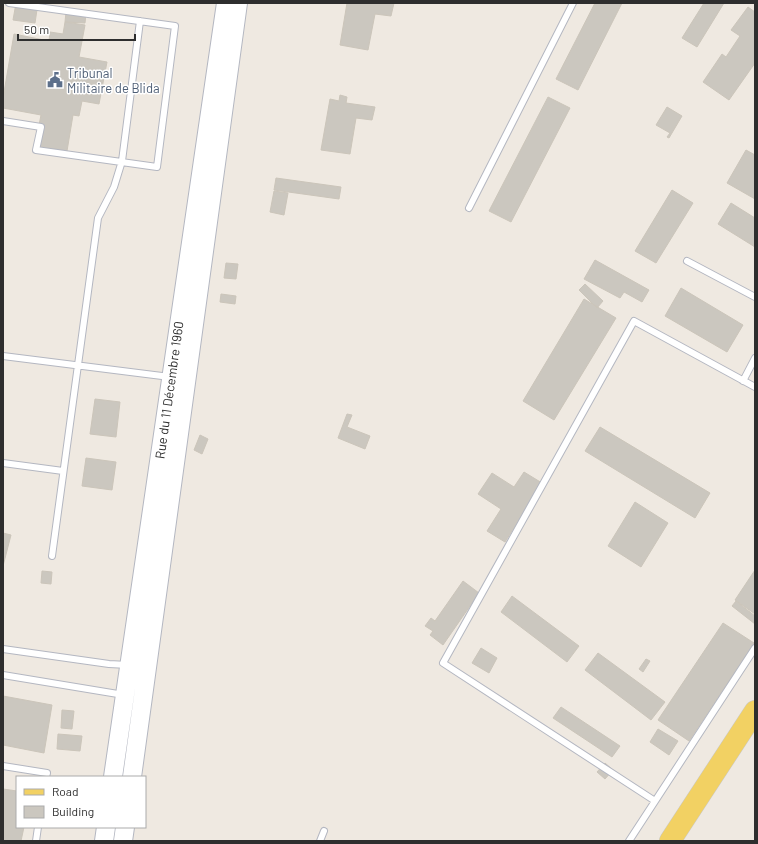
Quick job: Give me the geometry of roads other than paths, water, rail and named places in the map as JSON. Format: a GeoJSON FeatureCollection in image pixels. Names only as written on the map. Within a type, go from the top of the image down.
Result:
{"type":"FeatureCollection","features":[{"type":"Feature","properties":{"kind":"main road","name":"Rue du 11 Décembre 1960"},"geometry":{"type":"LineString","coordinates":[[113,776],[226,3]]}},
{"type":"Feature","properties":{"kind":"main road","name":"Rue du 11 Décembre 1960"},"geometry":{"type":"LineString","coordinates":[[132,776],[238,3]]}},
{"type":"Feature","properties":{"kind":"main road"},"geometry":{"type":"LineString","coordinates":[[670,841],[755,711]]}},
{"type":"Feature","properties":{"kind":"main road"},"geometry":{"type":"LineString","coordinates":[[683,841],[755,730]]}},
{"type":"Feature","properties":{"kind":"main road"},"geometry":{"type":"LineString","coordinates":[[104,841],[106,828]]}},
{"type":"Feature","properties":{"kind":"main road"},"geometry":{"type":"LineString","coordinates":[[123,841],[125,828]]}},
{"type":"Feature","properties":{"kind":"lane"},"geometry":{"type":"LineString","coordinates":[[3,121],[41,127],[36,150],[157,167],[175,26],[9,3]]}},
{"type":"Feature","properties":{"kind":"lane"},"geometry":{"type":"LineString","coordinates":[[469,208],[573,3]]}},
{"type":"Feature","properties":{"kind":"lane"},"geometry":{"type":"LineString","coordinates":[[52,556],[98,218],[114,187],[122,161],[140,21]]}},
{"type":"Feature","properties":{"kind":"lane"},"geometry":{"type":"LineString","coordinates":[[687,261],[755,297]]}},
{"type":"Feature","properties":{"kind":"lane"},"geometry":{"type":"LineString","coordinates":[[655,801],[443,663],[634,321],[755,388]]}},
{"type":"Feature","properties":{"kind":"lane"},"geometry":{"type":"LineString","coordinates":[[3,356],[171,378]]}},
{"type":"Feature","properties":{"kind":"lane"},"geometry":{"type":"LineString","coordinates":[[743,381],[755,358]]}},
{"type":"Feature","properties":{"kind":"lane"},"geometry":{"type":"LineString","coordinates":[[3,463],[63,471]]}},
{"type":"Feature","properties":{"kind":"lane"},"geometry":{"type":"LineString","coordinates":[[629,841],[755,648]]}},
{"type":"Feature","properties":{"kind":"lane"},"geometry":{"type":"LineString","coordinates":[[3,649],[129,666]]}},
{"type":"Feature","properties":{"kind":"lane"},"geometry":{"type":"LineString","coordinates":[[3,675],[125,695]]}},
{"type":"Feature","properties":{"kind":"lane"},"geometry":{"type":"LineString","coordinates":[[3,766],[47,773],[46,776]]}},
{"type":"Feature","properties":{"kind":"lane"},"geometry":{"type":"LineString","coordinates":[[36,841],[38,828]]}},
{"type":"Feature","properties":{"kind":"lane"},"geometry":{"type":"LineString","coordinates":[[320,841],[324,832]]}},
{"type":"Feature","properties":{"kind":"place","name":"Tribunal Militaire de Blida"},"geometry":{"type":"Point","coordinates":[55,80]}}]}
